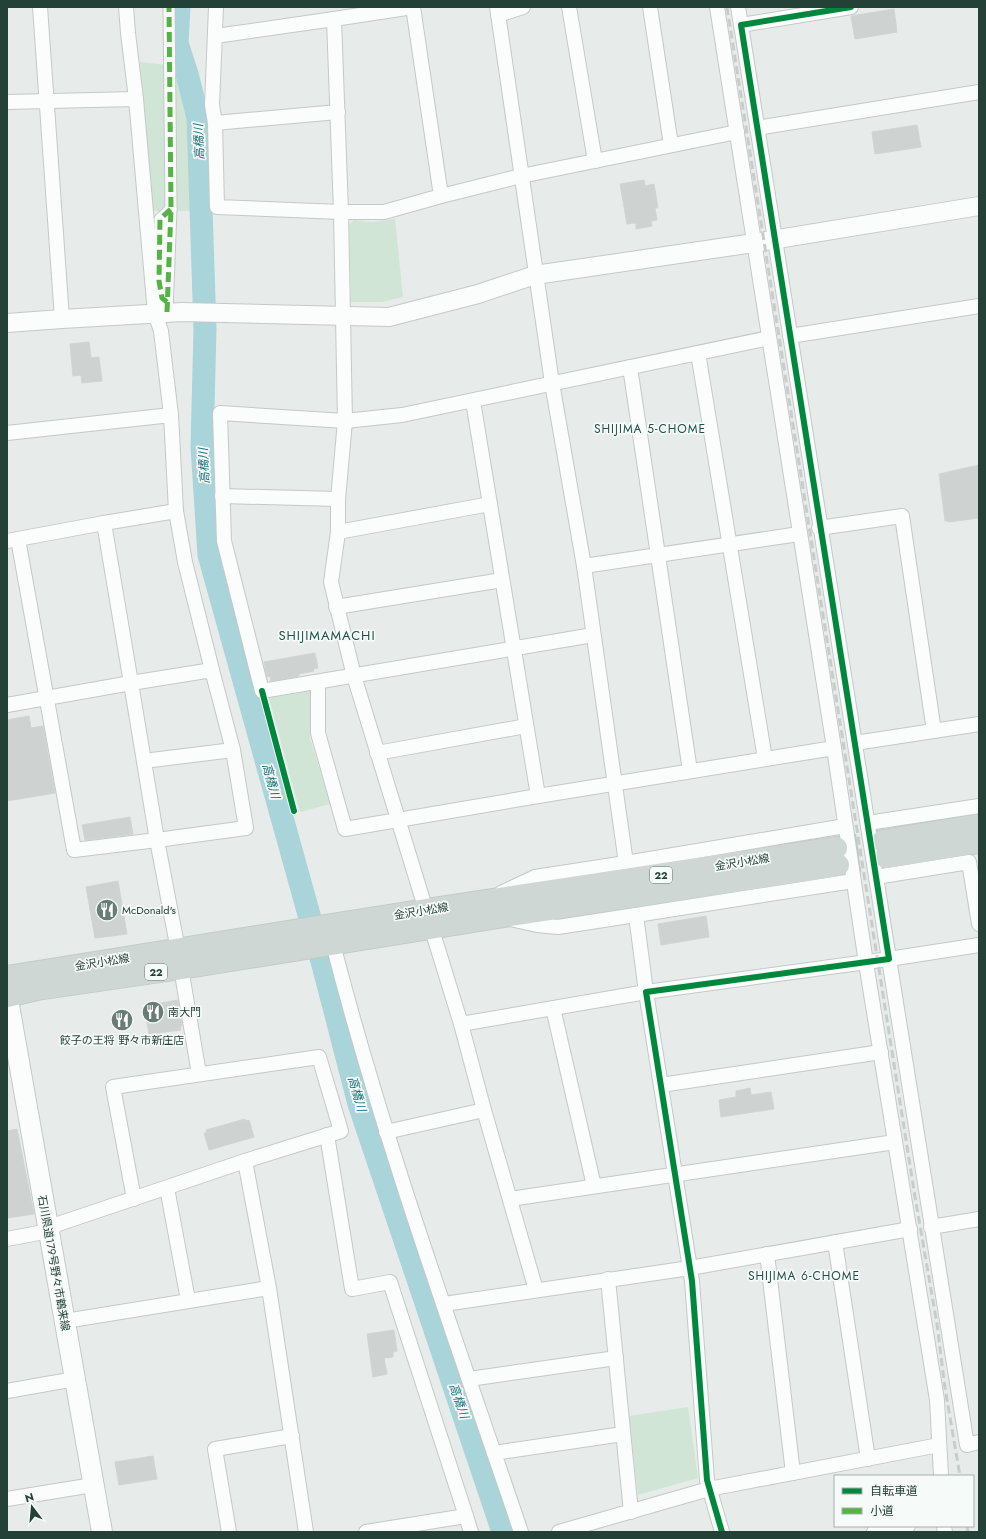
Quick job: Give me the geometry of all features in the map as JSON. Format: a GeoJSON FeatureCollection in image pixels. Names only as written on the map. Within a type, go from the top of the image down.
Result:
{"type":"FeatureCollection","features":[{"type":"Feature","properties":{"kind":"main road"},"geometry":{"type":"LineString","coordinates":[[979,825],[884,849],[979,842]]}},
{"type":"Feature","properties":{"kind":"main road","name":"金沢小松線"},"geometry":{"type":"LineString","coordinates":[[7,995],[180,959],[305,939],[330,938],[428,919],[837,856]]}},
{"type":"Feature","properties":{"kind":"main road","name":"金沢小松線"},"geometry":{"type":"LineString","coordinates":[[7,977],[180,959]]}},
{"type":"Feature","properties":{"kind":"main road","name":"石川県道179号野々市鶴来線"},"geometry":{"type":"LineString","coordinates":[[7,995],[102,1532]]}},
{"type":"Feature","properties":{"kind":"street"},"geometry":{"type":"LineString","coordinates":[[40,7],[62,319]]}},
{"type":"Feature","properties":{"kind":"street"},"geometry":{"type":"LineString","coordinates":[[126,7],[136,99],[168,310]]}},
{"type":"Feature","properties":{"kind":"street"},"geometry":{"type":"LineString","coordinates":[[170,7],[171,209],[168,310],[161,330],[171,416],[176,512],[185,562],[233,750],[246,828],[74,850],[48,698],[13,540],[104,523],[176,512]]}},
{"type":"Feature","properties":{"kind":"street"},"geometry":{"type":"LineString","coordinates":[[216,7],[212,105],[215,123],[217,207],[341,212],[384,212],[521,176],[737,132]]}},
{"type":"Feature","properties":{"kind":"street"},"geometry":{"type":"LineString","coordinates":[[216,36],[413,7],[441,196]]}},
{"type":"Feature","properties":{"kind":"street"},"geometry":{"type":"LineString","coordinates":[[523,7],[497,11],[552,383],[584,566],[626,863]]}},
{"type":"Feature","properties":{"kind":"street"},"geometry":{"type":"LineString","coordinates":[[569,7],[595,161]]}},
{"type":"Feature","properties":{"kind":"street"},"geometry":{"type":"LineString","coordinates":[[650,7],[671,145]]}},
{"type":"Feature","properties":{"kind":"street"},"geometry":{"type":"LineString","coordinates":[[717,7],[834,748],[853,881],[937,1400],[941,1475]]}},
{"type":"Feature","properties":{"kind":"street"},"geometry":{"type":"LineString","coordinates":[[738,7],[931,1227],[967,1445],[979,1442]]}},
{"type":"Feature","properties":{"kind":"street"},"geometry":{"type":"LineString","coordinates":[[740,25],[851,7]]}},
{"type":"Feature","properties":{"kind":"street"},"geometry":{"type":"LineString","coordinates":[[334,19],[341,212],[344,421],[338,499],[338,532],[331,582],[354,676],[461,1024],[484,1110],[536,1290]]}},
{"type":"Feature","properties":{"kind":"street"},"geometry":{"type":"LineString","coordinates":[[757,128],[979,92]]}},
{"type":"Feature","properties":{"kind":"street"},"geometry":{"type":"LineString","coordinates":[[7,102],[136,99]]}},
{"type":"Feature","properties":{"kind":"street"},"geometry":{"type":"LineString","coordinates":[[215,123],[338,112]]}},
{"type":"Feature","properties":{"kind":"street"},"geometry":{"type":"LineString","coordinates":[[7,323],[168,310],[389,317],[478,294],[536,274],[754,243],[979,206]]}},
{"type":"Feature","properties":{"kind":"street"},"geometry":{"type":"LineString","coordinates":[[790,336],[979,306]]}},
{"type":"Feature","properties":{"kind":"street"},"geometry":{"type":"LineString","coordinates":[[593,635],[262,691],[224,541],[220,413],[344,421],[402,415],[769,338]]}},
{"type":"Feature","properties":{"kind":"street"},"geometry":{"type":"LineString","coordinates":[[698,353],[765,759]]}},
{"type":"Feature","properties":{"kind":"street"},"geometry":{"type":"LineString","coordinates":[[630,367],[690,771]]}},
{"type":"Feature","properties":{"kind":"street"},"geometry":{"type":"LineString","coordinates":[[473,401],[538,796]]}},
{"type":"Feature","properties":{"kind":"street"},"geometry":{"type":"LineString","coordinates":[[7,432],[171,416]]}},
{"type":"Feature","properties":{"kind":"street"},"geometry":{"type":"LineString","coordinates":[[222,496],[338,499]]}},
{"type":"Feature","properties":{"kind":"street"},"geometry":{"type":"LineString","coordinates":[[338,532],[490,504]]}},
{"type":"Feature","properties":{"kind":"street"},"geometry":{"type":"LineString","coordinates":[[820,528],[902,516],[934,731]]}},
{"type":"Feature","properties":{"kind":"street"},"geometry":{"type":"LineString","coordinates":[[104,523],[157,840],[180,959],[199,1074]]}},
{"type":"Feature","properties":{"kind":"street"},"geometry":{"type":"LineString","coordinates":[[584,566],[799,534]]}},
{"type":"Feature","properties":{"kind":"street"},"geometry":{"type":"LineString","coordinates":[[336,607],[502,580]]}},
{"type":"Feature","properties":{"kind":"street"},"geometry":{"type":"LineString","coordinates":[[7,705],[212,670]]}},
{"type":"Feature","properties":{"kind":"street"},"geometry":{"type":"LineString","coordinates":[[318,682],[318,733],[345,829],[614,783],[834,748]]}},
{"type":"Feature","properties":{"kind":"street"},"geometry":{"type":"LineString","coordinates":[[855,743],[979,724]]}},
{"type":"Feature","properties":{"kind":"street"},"geometry":{"type":"LineString","coordinates":[[377,753],[526,726]]}},
{"type":"Feature","properties":{"kind":"street"},"geometry":{"type":"LineString","coordinates":[[144,760],[233,750]]}},
{"type":"Feature","properties":{"kind":"street"},"geometry":{"type":"LineString","coordinates":[[868,823],[979,806]]}},
{"type":"Feature","properties":{"kind":"street"},"geometry":{"type":"LineString","coordinates":[[492,909],[535,877],[845,826]]}},
{"type":"Feature","properties":{"kind":"street"},"geometry":{"type":"LineString","coordinates":[[876,877],[974,862],[979,924]]}},
{"type":"Feature","properties":{"kind":"street"},"geometry":{"type":"LineString","coordinates":[[492,909],[537,925],[558,927],[853,881]]}},
{"type":"Feature","properties":{"kind":"street"},"geometry":{"type":"LineString","coordinates":[[636,915],[646,992],[692,1281],[708,1489],[722,1532]]}},
{"type":"Feature","properties":{"kind":"street"},"geometry":{"type":"LineString","coordinates":[[330,938],[386,1132],[521,1532]]}},
{"type":"Feature","properties":{"kind":"street"},"geometry":{"type":"LineString","coordinates":[[461,1024],[646,992],[889,960],[979,945]]}},
{"type":"Feature","properties":{"kind":"street"},"geometry":{"type":"LineString","coordinates":[[553,1008],[594,1186]]}},
{"type":"Feature","properties":{"kind":"street"},"geometry":{"type":"LineString","coordinates":[[661,1085],[881,1052]]}},
{"type":"Feature","properties":{"kind":"street"},"geometry":{"type":"LineString","coordinates":[[7,1239],[49,1231],[58,1224],[134,1199],[167,1188],[245,1161],[341,1131],[320,1057],[113,1087],[134,1199]]}},
{"type":"Feature","properties":{"kind":"street"},"geometry":{"type":"LineString","coordinates":[[386,1132],[484,1110]]}},
{"type":"Feature","properties":{"kind":"street"},"geometry":{"type":"LineString","coordinates":[[327,1135],[352,1289],[390,1282],[471,1532]]}},
{"type":"Feature","properties":{"kind":"street"},"geometry":{"type":"LineString","coordinates":[[510,1199],[594,1186],[676,1176],[896,1142]]}},
{"type":"Feature","properties":{"kind":"street"},"geometry":{"type":"LineString","coordinates":[[245,1161],[269,1288],[306,1532]]}},
{"type":"Feature","properties":{"kind":"street"},"geometry":{"type":"LineString","coordinates":[[167,1188],[188,1300]]}},
{"type":"Feature","properties":{"kind":"street"},"geometry":{"type":"LineString","coordinates":[[931,1227],[979,1219]]}},
{"type":"Feature","properties":{"kind":"street"},"geometry":{"type":"LineString","coordinates":[[444,1304],[690,1268],[910,1229]]}},
{"type":"Feature","properties":{"kind":"street"},"geometry":{"type":"LineString","coordinates":[[834,1242],[868,1459]]}},
{"type":"Feature","properties":{"kind":"street"},"geometry":{"type":"LineString","coordinates":[[767,1254],[794,1473]]}},
{"type":"Feature","properties":{"kind":"street"},"geometry":{"type":"LineString","coordinates":[[608,1279],[631,1512]]}},
{"type":"Feature","properties":{"kind":"street"},"geometry":{"type":"LineString","coordinates":[[65,1321],[269,1288]]}},
{"type":"Feature","properties":{"kind":"street"},"geometry":{"type":"LineString","coordinates":[[469,1379],[616,1358]]}},
{"type":"Feature","properties":{"kind":"street"},"geometry":{"type":"LineString","coordinates":[[7,1391],[75,1379]]}},
{"type":"Feature","properties":{"kind":"street"},"geometry":{"type":"LineString","coordinates":[[494,1453],[623,1434]]}},
{"type":"Feature","properties":{"kind":"street"},"geometry":{"type":"LineString","coordinates":[[228,1532],[215,1450],[292,1436]]}},
{"type":"Feature","properties":{"kind":"street"},"geometry":{"type":"LineString","coordinates":[[559,1532],[708,1489],[939,1445]]}},
{"type":"Feature","properties":{"kind":"street"},"geometry":{"type":"LineString","coordinates":[[7,1499],[93,1484]]}},
{"type":"Feature","properties":{"kind":"street"},"geometry":{"type":"LineString","coordinates":[[366,1532],[466,1516]]}},
{"type":"Feature","properties":{"kind":"street"},"geometry":{"type":"LineString","coordinates":[[875,1532],[902,1527]]}},
{"type":"Feature","properties":{"kind":"green space"},"geometry":{"type":"Polygon","coordinates":[[[140,62],[176,66],[191,124],[192,211],[153,211],[140,62]]]}},
{"type":"Feature","properties":{"kind":"green space"},"geometry":{"type":"Polygon","coordinates":[[[395,219],[403,297],[382,302],[351,302],[349,225],[354,220],[371,222],[395,219]]]}},
{"type":"Feature","properties":{"kind":"green space"},"geometry":{"type":"Polygon","coordinates":[[[310,691],[310,738],[330,804],[300,812],[269,698],[310,691]]]}},
{"type":"Feature","properties":{"kind":"green space"},"geometry":{"type":"Polygon","coordinates":[[[688,1407],[698,1478],[638,1495],[629,1416],[688,1407]]]}},
{"type":"Feature","properties":{"kind":"building"},"geometry":{"type":"Polygon","coordinates":[[[894,9],[897,32],[855,39],[851,16],[894,9]]]}},
{"type":"Feature","properties":{"kind":"building"},"geometry":{"type":"Polygon","coordinates":[[[917,125],[921,147],[875,154],[872,132],[917,125]]]}},
{"type":"Feature","properties":{"kind":"building"},"geometry":{"type":"Polygon","coordinates":[[[644,180],[645,186],[654,184],[658,208],[655,208],[657,220],[651,221],[652,226],[636,229],[636,223],[627,224],[620,184],[644,180]]]}},
{"type":"Feature","properties":{"kind":"building"},"geometry":{"type":"Polygon","coordinates":[[[89,342],[91,358],[99,357],[102,381],[82,383],[81,375],[73,376],[70,344],[89,342]]]}},
{"type":"Feature","properties":{"kind":"building"},"geometry":{"type":"Polygon","coordinates":[[[979,465],[979,518],[948,522],[945,521],[939,474],[979,465]]]}},
{"type":"Feature","properties":{"kind":"building"},"geometry":{"type":"Polygon","coordinates":[[[315,653],[318,668],[313,669],[314,671],[299,674],[299,676],[271,681],[270,676],[267,677],[264,662],[315,653]]]}},
{"type":"Feature","properties":{"kind":"building"},"geometry":{"type":"Polygon","coordinates":[[[29,716],[31,728],[43,726],[55,793],[7,801],[7,720],[29,716]]]}},
{"type":"Feature","properties":{"kind":"building"},"geometry":{"type":"Polygon","coordinates":[[[130,817],[133,834],[85,840],[82,825],[130,817]]]}},
{"type":"Feature","properties":{"kind":"building","name":"McDonald's"},"geometry":{"type":"Polygon","coordinates":[[[118,881],[127,934],[95,938],[86,887],[118,881]]]}},
{"type":"Feature","properties":{"kind":"building"},"geometry":{"type":"Polygon","coordinates":[[[706,916],[709,937],[661,945],[658,924],[706,916]]]}},
{"type":"Feature","properties":{"kind":"building"},"geometry":{"type":"Polygon","coordinates":[[[178,1000],[182,1026],[180,1027],[181,1030],[149,1034],[144,1006],[178,1000]]]}},
{"type":"Feature","properties":{"kind":"building"},"geometry":{"type":"Polygon","coordinates":[[[750,1088],[751,1095],[771,1092],[774,1109],[721,1117],[719,1100],[736,1097],[736,1091],[750,1088]]]}},
{"type":"Feature","properties":{"kind":"building"},"geometry":{"type":"Polygon","coordinates":[[[245,1119],[246,1121],[249,1120],[254,1137],[209,1150],[204,1133],[207,1133],[206,1130],[245,1119]]]}},
{"type":"Feature","properties":{"kind":"building"},"geometry":{"type":"Polygon","coordinates":[[[17,1129],[34,1214],[7,1218],[7,1131],[17,1129]]]}},
{"type":"Feature","properties":{"kind":"building"},"geometry":{"type":"Polygon","coordinates":[[[394,1330],[397,1351],[393,1352],[393,1357],[384,1358],[387,1374],[373,1377],[367,1334],[394,1330]]]}},
{"type":"Feature","properties":{"kind":"building"},"geometry":{"type":"Polygon","coordinates":[[[153,1456],[157,1479],[119,1485],[115,1462],[153,1456]]]}},
{"type":"Feature","properties":{"kind":"waterway","name":"高橋川"},"geometry":{"type":"LineString","coordinates":[[179,7],[177,43],[187,74],[198,118],[205,329],[202,447],[209,555],[323,965],[359,1104],[503,1532]]}},
{"type":"Feature","properties":{"kind":"tunnel"},"geometry":{"type":"LineString","coordinates":[[836,848],[883,841]]}},
{"type":"Feature","properties":{"kind":"tunnel"},"geometry":{"type":"LineString","coordinates":[[838,865],[886,857]]}},
{"type":"Feature","properties":{"kind":"railway"},"geometry":{"type":"LineString","coordinates":[[727,7],[960,1475]]}},
{"type":"Feature","properties":{"kind":"railway"},"geometry":{"type":"LineString","coordinates":[[967,1527],[968,1532]]}},
{"type":"Feature","properties":{"kind":"marked path"},"geometry":{"type":"LineString","coordinates":[[167,312],[171,209],[169,7]]}},
{"type":"Feature","properties":{"kind":"marked path"},"geometry":{"type":"LineString","coordinates":[[167,302],[162,298],[159,281],[160,219],[171,209]]}},
{"type":"Feature","properties":{"kind":"cycle path"},"geometry":{"type":"LineString","coordinates":[[722,1532],[707,1480],[692,1281],[646,992],[889,959],[741,25],[851,7]]}},
{"type":"Feature","properties":{"kind":"cycle path"},"geometry":{"type":"LineString","coordinates":[[262,691],[294,811]]}},
{"type":"Feature","properties":{"kind":"place","name":"McDonald's"},"geometry":{"type":"Point","coordinates":[107,910]}},
{"type":"Feature","properties":{"kind":"place","name":"南大門"},"geometry":{"type":"Point","coordinates":[153,1012]}},
{"type":"Feature","properties":{"kind":"place","name":"餃子の王将 野々市新庄店"},"geometry":{"type":"Point","coordinates":[122,1020]}},
{"type":"Feature","properties":{"kind":"district","name":"SHIJIMA 5-CHOME"},"geometry":{"type":"Point","coordinates":[650,429]}},
{"type":"Feature","properties":{"kind":"district","name":"SHIJIMAMACHI"},"geometry":{"type":"Point","coordinates":[327,635]}},
{"type":"Feature","properties":{"kind":"district","name":"SHIJIMA 6-CHOME"},"geometry":{"type":"Point","coordinates":[804,1276]}}]}
